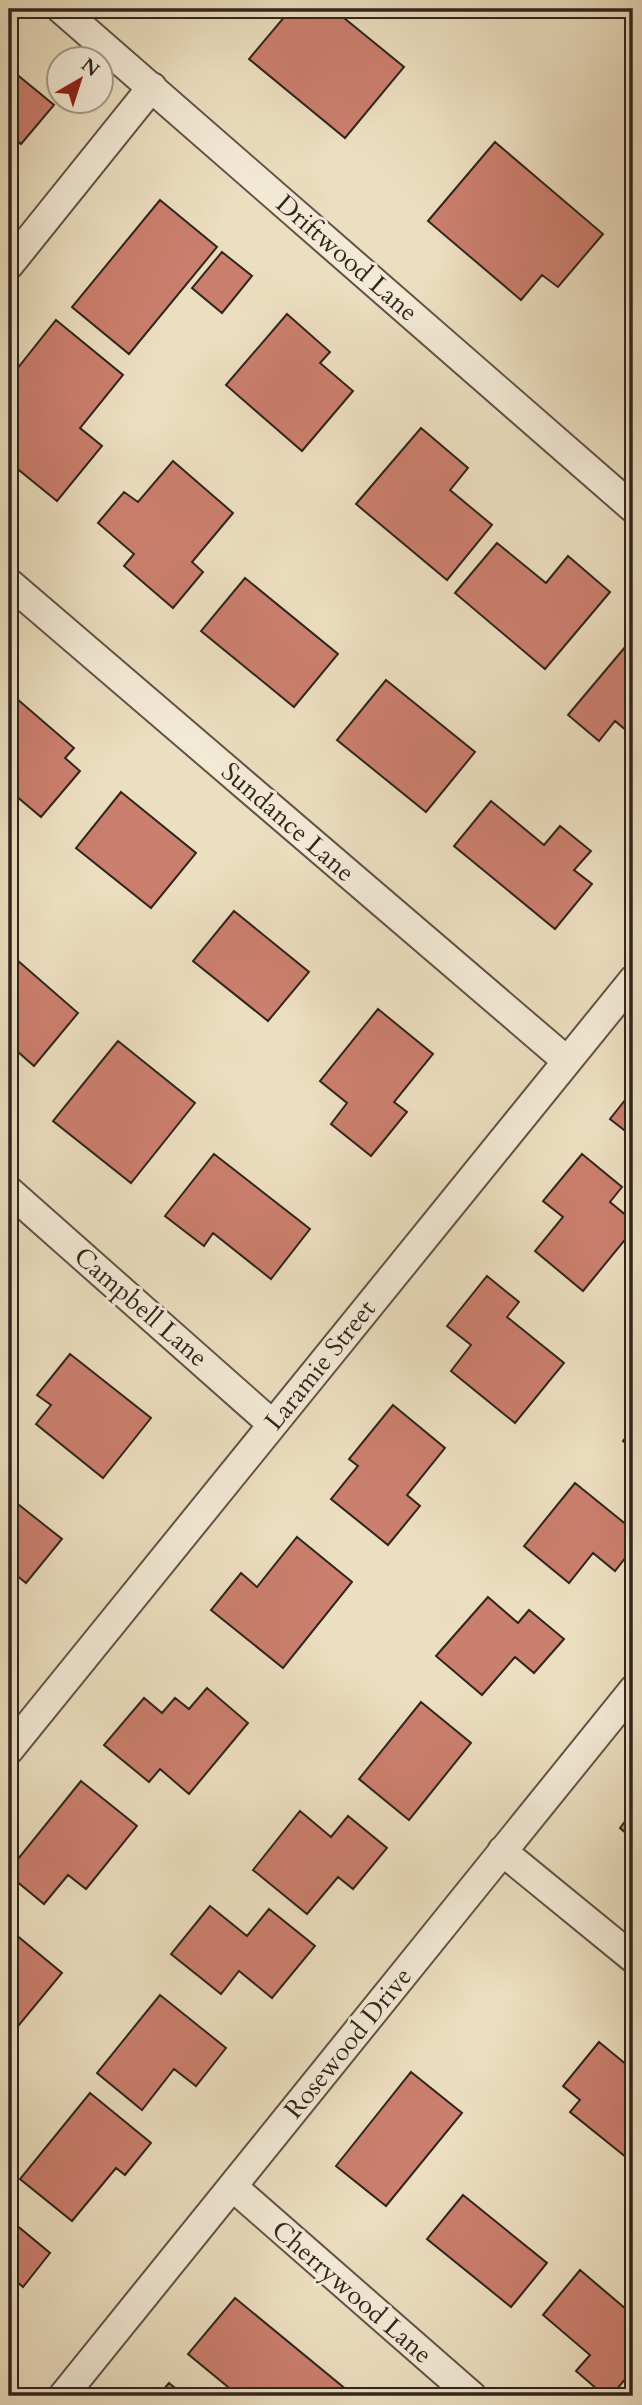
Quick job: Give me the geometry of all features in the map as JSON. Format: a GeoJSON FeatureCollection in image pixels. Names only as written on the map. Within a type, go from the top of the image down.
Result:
{"type":"FeatureCollection","features":[{"type":"Feature","properties":{"kind":"street","name":"Driftwood Lane"},"geometry":{"type":"LineString","coordinates":[[61,9],[633,508]]}},
{"type":"Feature","properties":{"kind":"street"},"geometry":{"type":"LineString","coordinates":[[9,265],[152,88]]}},
{"type":"Feature","properties":{"kind":"street","name":"Sundance Lane"},"geometry":{"type":"LineString","coordinates":[[9,583],[568,1061]]}},
{"type":"Feature","properties":{"kind":"street","name":"Laramie Street"},"geometry":{"type":"LineString","coordinates":[[9,1750],[633,980]]}},
{"type":"Feature","properties":{"kind":"street","name":"Campbell Lane"},"geometry":{"type":"LineString","coordinates":[[9,1191],[272,1424]]}},
{"type":"Feature","properties":{"kind":"street","name":"Rosewood Drive"},"geometry":{"type":"LineString","coordinates":[[63,2396],[633,1690]]}},
{"type":"Feature","properties":{"kind":"street"},"geometry":{"type":"LineString","coordinates":[[502,1851],[633,1958]]}},
{"type":"Feature","properties":{"kind":"street","name":"Cherrywood Lane"},"geometry":{"type":"LineString","coordinates":[[233,2187],[471,2396]]}},
{"type":"Feature","properties":{"kind":"building"},"geometry":{"type":"Polygon","coordinates":[[[291,9],[333,9],[404,67],[345,138],[249,59],[291,9]]]}},
{"type":"Feature","properties":{"kind":"building"},"geometry":{"type":"Polygon","coordinates":[[[9,68],[46,98],[46,114],[21,144],[9,134],[9,68]]]}},
{"type":"Feature","properties":{"kind":"building"},"geometry":{"type":"Polygon","coordinates":[[[495,142],[603,234],[558,287],[542,275],[521,300],[428,221],[495,142]]]}},
{"type":"Feature","properties":{"kind":"building"},"geometry":{"type":"Polygon","coordinates":[[[160,200],[217,247],[129,354],[72,307],[160,200]]]}},
{"type":"Feature","properties":{"kind":"building"},"geometry":{"type":"Polygon","coordinates":[[[222,252],[252,276],[222,313],[192,288],[222,252]]]}},
{"type":"Feature","properties":{"kind":"building"},"geometry":{"type":"Polygon","coordinates":[[[287,314],[330,352],[320,363],[353,391],[302,451],[226,385],[287,314]]]}},
{"type":"Feature","properties":{"kind":"building"},"geometry":{"type":"Polygon","coordinates":[[[56,320],[123,375],[80,428],[102,446],[57,501],[9,462],[9,379],[56,320]]]}},
{"type":"Feature","properties":{"kind":"building"},"geometry":{"type":"Polygon","coordinates":[[[421,428],[468,468],[450,490],[492,525],[447,580],[356,504],[421,428]]]}},
{"type":"Feature","properties":{"kind":"building"},"geometry":{"type":"Polygon","coordinates":[[[173,461],[233,513],[192,562],[203,572],[173,608],[124,566],[134,554],[98,523],[124,492],[138,502],[173,461]]]}},
{"type":"Feature","properties":{"kind":"building"},"geometry":{"type":"Polygon","coordinates":[[[497,543],[546,583],[568,556],[610,592],[545,669],[455,593],[497,543]]]}},
{"type":"Feature","properties":{"kind":"building"},"geometry":{"type":"Polygon","coordinates":[[[245,578],[338,654],[294,707],[201,631],[245,578]]]}},
{"type":"Feature","properties":{"kind":"building"},"geometry":{"type":"Polygon","coordinates":[[[631,640],[633,736],[615,721],[599,741],[568,715],[631,640]]]}},
{"type":"Feature","properties":{"kind":"building"},"geometry":{"type":"Polygon","coordinates":[[[386,680],[475,752],[426,812],[337,740],[386,680]]]}},
{"type":"Feature","properties":{"kind":"building"},"geometry":{"type":"Polygon","coordinates":[[[9,692],[74,748],[65,758],[80,771],[41,817],[9,790],[9,692]]]}},
{"type":"Feature","properties":{"kind":"building"},"geometry":{"type":"Polygon","coordinates":[[[121,792],[196,853],[151,908],[76,848],[121,792]]]}},
{"type":"Feature","properties":{"kind":"building"},"geometry":{"type":"Polygon","coordinates":[[[491,801],[544,845],[560,826],[591,851],[574,870],[592,884],[555,929],[454,846],[491,801]]]}},
{"type":"Feature","properties":{"kind":"building"},"geometry":{"type":"Polygon","coordinates":[[[234,911],[309,972],[268,1021],[193,961],[234,911]]]}},
{"type":"Feature","properties":{"kind":"building"},"geometry":{"type":"Polygon","coordinates":[[[9,953],[78,1013],[34,1066],[9,1044],[9,953]]]}},
{"type":"Feature","properties":{"kind":"building"},"geometry":{"type":"Polygon","coordinates":[[[378,1009],[433,1054],[394,1102],[407,1112],[371,1156],[331,1124],[347,1103],[320,1081],[378,1009]]]}},
{"type":"Feature","properties":{"kind":"building"},"geometry":{"type":"Polygon","coordinates":[[[118,1041],[195,1103],[131,1183],[53,1121],[118,1041]]]}},
{"type":"Feature","properties":{"kind":"building"},"geometry":{"type":"Polygon","coordinates":[[[633,1090],[633,1137],[610,1119],[633,1090]]]}},
{"type":"Feature","properties":{"kind":"building"},"geometry":{"type":"Polygon","coordinates":[[[214,1154],[310,1229],[271,1279],[213,1233],[204,1246],[165,1216],[214,1154]]]}},
{"type":"Feature","properties":{"kind":"building"},"geometry":{"type":"Polygon","coordinates":[[[582,1154],[622,1187],[610,1202],[633,1221],[633,1230],[583,1291],[535,1251],[563,1217],[543,1201],[582,1154]]]}},
{"type":"Feature","properties":{"kind":"building"},"geometry":{"type":"Polygon","coordinates":[[[487,1276],[519,1302],[507,1317],[564,1363],[515,1423],[451,1371],[471,1345],[447,1326],[487,1276]]]}},
{"type":"Feature","properties":{"kind":"building"},"geometry":{"type":"Polygon","coordinates":[[[70,1354],[151,1418],[103,1478],[36,1424],[51,1405],[37,1395],[70,1354]]]}},
{"type":"Feature","properties":{"kind":"building"},"geometry":{"type":"Polygon","coordinates":[[[393,1405],[445,1448],[407,1495],[420,1506],[388,1545],[331,1499],[358,1466],[349,1459],[393,1405]]]}},
{"type":"Feature","properties":{"kind":"building"},"geometry":{"type":"Polygon","coordinates":[[[633,1429],[633,1450],[623,1441],[633,1429]]]}},
{"type":"Feature","properties":{"kind":"building"},"geometry":{"type":"Polygon","coordinates":[[[575,1483],[633,1530],[633,1548],[615,1571],[593,1553],[569,1583],[524,1546],[575,1483]]]}},
{"type":"Feature","properties":{"kind":"building"},"geometry":{"type":"Polygon","coordinates":[[[9,1497],[62,1539],[26,1583],[9,1569],[9,1497]]]}},
{"type":"Feature","properties":{"kind":"building"},"geometry":{"type":"Polygon","coordinates":[[[297,1537],[352,1582],[283,1668],[211,1610],[241,1573],[257,1587],[297,1537]]]}},
{"type":"Feature","properties":{"kind":"building"},"geometry":{"type":"Polygon","coordinates":[[[488,1597],[518,1623],[529,1610],[564,1639],[534,1673],[515,1657],[482,1695],[436,1656],[488,1597]]]}},
{"type":"Feature","properties":{"kind":"building"},"geometry":{"type":"Polygon","coordinates":[[[207,1688],[248,1723],[189,1794],[160,1769],[149,1782],[104,1745],[144,1698],[162,1713],[175,1698],[189,1709],[207,1688]]]}},
{"type":"Feature","properties":{"kind":"building"},"geometry":{"type":"Polygon","coordinates":[[[421,1702],[471,1743],[409,1820],[359,1779],[421,1702]]]}},
{"type":"Feature","properties":{"kind":"building"},"geometry":{"type":"Polygon","coordinates":[[[81,1781],[137,1826],[86,1889],[68,1875],[44,1904],[9,1875],[9,1870],[81,1781]]]}},
{"type":"Feature","properties":{"kind":"building"},"geometry":{"type":"Polygon","coordinates":[[[300,1811],[331,1837],[348,1816],[387,1848],[353,1889],[338,1877],[307,1914],[253,1870],[300,1811]]]}},
{"type":"Feature","properties":{"kind":"building"},"geometry":{"type":"Polygon","coordinates":[[[633,1811],[633,1839],[620,1828],[633,1811]]]}},
{"type":"Feature","properties":{"kind":"building"},"geometry":{"type":"Polygon","coordinates":[[[210,1906],[247,1936],[269,1909],[315,1946],[272,1998],[239,1971],[221,1994],[171,1954],[210,1906]]]}},
{"type":"Feature","properties":{"kind":"building"},"geometry":{"type":"Polygon","coordinates":[[[9,1929],[62,1973],[9,2037],[9,1929]]]}},
{"type":"Feature","properties":{"kind":"building"},"geometry":{"type":"Polygon","coordinates":[[[160,1995],[226,2048],[196,2086],[174,2069],[142,2110],[97,2073],[160,1995]]]}},
{"type":"Feature","properties":{"kind":"building"},"geometry":{"type":"Polygon","coordinates":[[[599,2042],[633,2070],[632,2162],[570,2112],[580,2100],[563,2086],[599,2042]]]}},
{"type":"Feature","properties":{"kind":"building"},"geometry":{"type":"Polygon","coordinates":[[[411,2072],[462,2113],[386,2206],[336,2166],[411,2072]]]}},
{"type":"Feature","properties":{"kind":"building"},"geometry":{"type":"Polygon","coordinates":[[[90,2093],[151,2143],[125,2175],[116,2168],[72,2221],[20,2179],[90,2093]]]}},
{"type":"Feature","properties":{"kind":"building"},"geometry":{"type":"Polygon","coordinates":[[[463,2195],[547,2263],[511,2307],[427,2239],[463,2195]]]}},
{"type":"Feature","properties":{"kind":"building"},"geometry":{"type":"Polygon","coordinates":[[[9,2219],[50,2253],[23,2287],[9,2275],[9,2219]]]}},
{"type":"Feature","properties":{"kind":"building"},"geometry":{"type":"Polygon","coordinates":[[[580,2270],[633,2315],[633,2370],[611,2396],[605,2396],[576,2371],[590,2355],[543,2315],[580,2270]]]}},
{"type":"Feature","properties":{"kind":"building"},"geometry":{"type":"Polygon","coordinates":[[[235,2298],[348,2391],[344,2396],[239,2396],[188,2354],[235,2298]]]}},
{"type":"Feature","properties":{"kind":"building"},"geometry":{"type":"Polygon","coordinates":[[[169,2383],[185,2396],[158,2396],[169,2383]]]}}]}
